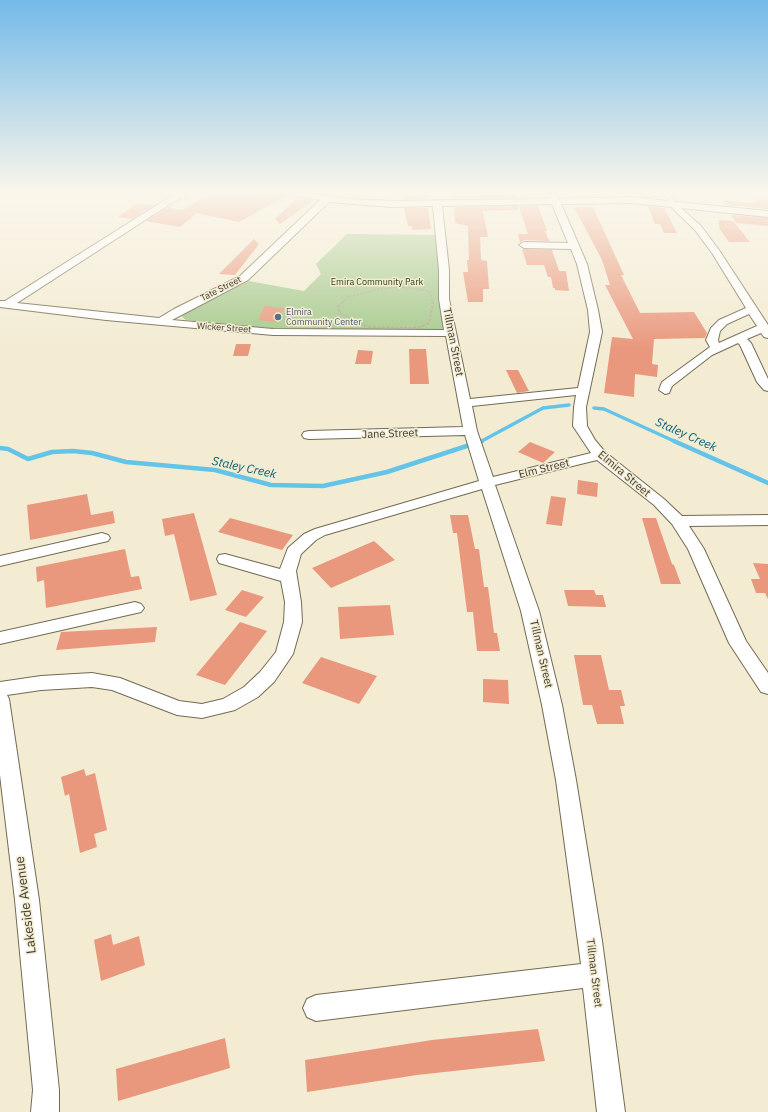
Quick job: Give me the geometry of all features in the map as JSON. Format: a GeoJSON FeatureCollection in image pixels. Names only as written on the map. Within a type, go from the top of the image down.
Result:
{"type":"FeatureCollection","features":[{"type":"Feature","properties":{"kind":"street"},"geometry":{"type":"LineString","coordinates":[[3,306],[101,245]]}},
{"type":"Feature","properties":{"kind":"street","name":"Tate Street"},"geometry":{"type":"LineString","coordinates":[[161,322],[178,311],[244,278],[279,245]]}},
{"type":"Feature","properties":{"kind":"street","name":"Tillman Street"},"geometry":{"type":"LineString","coordinates":[[441,245],[444,270],[444,298],[470,431],[530,611],[552,704],[566,780],[594,975],[611,1112]]}},
{"type":"Feature","properties":{"kind":"street"},"geometry":{"type":"LineString","coordinates":[[524,245],[575,246]]}},
{"type":"Feature","properties":{"kind":"street"},"geometry":{"type":"LineString","coordinates":[[665,390],[666,385],[684,370],[716,348],[765,325],[752,309],[711,245]]}},
{"type":"Feature","properties":{"kind":"street","name":"Elmira Street"},"geometry":{"type":"LineString","coordinates":[[575,246],[582,264],[593,310],[596,332],[580,408],[580,426],[589,442],[600,455],[659,502],[678,521],[704,567],[738,643],[768,687]]}},
{"type":"Feature","properties":{"kind":"street","name":"Wicker Street"},"geometry":{"type":"LineString","coordinates":[[3,306],[273,332],[450,333]]}},
{"type":"Feature","properties":{"kind":"street"},"geometry":{"type":"LineString","coordinates":[[716,348],[712,340],[715,330],[723,322],[752,309]]}},
{"type":"Feature","properties":{"kind":"street"},"geometry":{"type":"LineString","coordinates":[[738,338],[745,343],[763,382],[768,387]]}},
{"type":"Feature","properties":{"kind":"street"},"geometry":{"type":"LineString","coordinates":[[465,403],[583,391]]}},
{"type":"Feature","properties":{"kind":"street","name":"Jane Street"},"geometry":{"type":"LineString","coordinates":[[309,435],[470,431]]}},
{"type":"Feature","properties":{"kind":"street","name":"Elm Street"},"geometry":{"type":"LineString","coordinates":[[288,577],[288,571],[294,552],[310,537],[320,532],[487,483],[600,455]]}},
{"type":"Feature","properties":{"kind":"street"},"geometry":{"type":"LineString","coordinates":[[678,521],[768,520]]}},
{"type":"Feature","properties":{"kind":"street"},"geometry":{"type":"LineString","coordinates":[[0,561],[102,538]]}},
{"type":"Feature","properties":{"kind":"street"},"geometry":{"type":"LineString","coordinates":[[0,689],[42,683],[92,680],[113,683],[131,689],[176,708],[202,711],[228,705],[251,692],[268,677],[284,654],[293,622],[293,602],[288,577],[225,560]]}},
{"type":"Feature","properties":{"kind":"street"},"geometry":{"type":"LineString","coordinates":[[0,638],[135,608]]}},
{"type":"Feature","properties":{"kind":"street","name":"Lakeside Avenue"},"geometry":{"type":"LineString","coordinates":[[0,699],[27,900],[46,1090],[45,1112]]}},
{"type":"Feature","properties":{"kind":"street"},"geometry":{"type":"LineString","coordinates":[[316,1008],[594,975]]}},
{"type":"Feature","properties":{"kind":"path"},"geometry":{"type":"LineString","coordinates":[[399,287],[425,290],[430,294],[433,301],[429,323],[421,327],[411,328],[368,327],[340,313],[338,307],[348,297],[367,292],[399,287]]}},
{"type":"Feature","properties":{"kind":"green space","name":"Emira Community Park"},"geometry":{"type":"Polygon","coordinates":[[[336,245],[439,245],[445,327],[439,331],[300,330],[226,325],[186,320],[182,317],[184,313],[249,281],[304,291],[321,274],[316,264],[336,245]]]}},
{"type":"Feature","properties":{"kind":"building"},"geometry":{"type":"Polygon","coordinates":[[[248,245],[258,245],[235,275],[219,274],[248,245]]]}},
{"type":"Feature","properties":{"kind":"building"},"geometry":{"type":"Polygon","coordinates":[[[469,245],[480,245],[481,260],[487,261],[489,289],[483,289],[483,302],[468,302],[463,272],[468,272],[467,260],[469,260],[469,245]]]}},
{"type":"Feature","properties":{"kind":"building"},"geometry":{"type":"Polygon","coordinates":[[[594,245],[610,245],[624,275],[621,275],[640,313],[694,312],[707,333],[705,338],[654,339],[652,364],[658,365],[657,377],[635,374],[634,397],[604,393],[612,337],[633,339],[605,285],[610,285],[602,260],[594,245]]]}},
{"type":"Feature","properties":{"kind":"building"},"geometry":{"type":"Polygon","coordinates":[[[522,249],[552,250],[559,271],[566,271],[569,291],[555,290],[555,288],[553,288],[551,277],[548,277],[544,265],[527,265],[522,249]]]}},
{"type":"Feature","properties":{"kind":"building","name":"Elmira Community Center"},"geometry":{"type":"Polygon","coordinates":[[[265,306],[285,308],[276,322],[258,320],[265,306]]]}},
{"type":"Feature","properties":{"kind":"building"},"geometry":{"type":"Polygon","coordinates":[[[236,344],[251,344],[248,356],[233,356],[236,344]]]}},
{"type":"Feature","properties":{"kind":"building"},"geometry":{"type":"Polygon","coordinates":[[[409,349],[426,349],[429,384],[410,384],[409,349]]]}},
{"type":"Feature","properties":{"kind":"building"},"geometry":{"type":"Polygon","coordinates":[[[358,350],[373,351],[371,364],[355,364],[358,350]]]}},
{"type":"Feature","properties":{"kind":"building"},"geometry":{"type":"Polygon","coordinates":[[[506,370],[518,370],[529,391],[517,393],[506,370]]]}},
{"type":"Feature","properties":{"kind":"building"},"geometry":{"type":"Polygon","coordinates":[[[530,442],[555,452],[543,463],[518,452],[530,442]]]}},
{"type":"Feature","properties":{"kind":"building"},"geometry":{"type":"Polygon","coordinates":[[[578,480],[598,483],[597,497],[577,494],[578,480]]]}},
{"type":"Feature","properties":{"kind":"building"},"geometry":{"type":"Polygon","coordinates":[[[87,494],[91,515],[113,511],[115,523],[30,540],[27,505],[87,494]]]}},
{"type":"Feature","properties":{"kind":"building"},"geometry":{"type":"Polygon","coordinates":[[[551,496],[566,498],[562,526],[546,524],[551,496]]]}},
{"type":"Feature","properties":{"kind":"building"},"geometry":{"type":"Polygon","coordinates":[[[194,513],[217,595],[190,601],[174,534],[165,536],[162,519],[194,513]]]}},
{"type":"Feature","properties":{"kind":"building"},"geometry":{"type":"Polygon","coordinates":[[[450,515],[468,515],[475,549],[479,549],[484,587],[488,587],[494,633],[497,633],[500,651],[477,651],[473,612],[467,612],[457,533],[453,533],[450,515]]]}},
{"type":"Feature","properties":{"kind":"building"},"geometry":{"type":"Polygon","coordinates":[[[230,518],[293,535],[282,550],[218,532],[230,518]]]}},
{"type":"Feature","properties":{"kind":"building"},"geometry":{"type":"Polygon","coordinates":[[[642,518],[656,518],[672,564],[674,565],[681,584],[661,584],[642,518]]]}},
{"type":"Feature","properties":{"kind":"building"},"geometry":{"type":"Polygon","coordinates":[[[374,541],[395,560],[331,588],[312,568],[374,541]]]}},
{"type":"Feature","properties":{"kind":"building"},"geometry":{"type":"Polygon","coordinates":[[[125,549],[131,577],[139,576],[142,589],[46,608],[44,580],[37,582],[36,567],[125,549]]]}},
{"type":"Feature","properties":{"kind":"building"},"geometry":{"type":"Polygon","coordinates":[[[753,563],[768,564],[768,599],[765,593],[756,593],[751,579],[760,579],[753,563]]]}},
{"type":"Feature","properties":{"kind":"building"},"geometry":{"type":"Polygon","coordinates":[[[242,590],[264,597],[246,617],[225,610],[242,590]]]}},
{"type":"Feature","properties":{"kind":"building"},"geometry":{"type":"Polygon","coordinates":[[[564,590],[594,590],[596,595],[603,595],[606,607],[568,606],[564,590]]]}},
{"type":"Feature","properties":{"kind":"building"},"geometry":{"type":"Polygon","coordinates":[[[390,605],[394,635],[340,639],[338,607],[390,605]]]}},
{"type":"Feature","properties":{"kind":"building"},"geometry":{"type":"Polygon","coordinates":[[[240,622],[267,631],[225,685],[196,675],[240,622]]]}},
{"type":"Feature","properties":{"kind":"building"},"geometry":{"type":"Polygon","coordinates":[[[157,627],[155,642],[56,650],[61,632],[157,627]]]}},
{"type":"Feature","properties":{"kind":"building"},"geometry":{"type":"Polygon","coordinates":[[[574,655],[601,655],[609,690],[621,690],[625,706],[620,706],[624,724],[597,724],[592,705],[583,705],[574,655]]]}},
{"type":"Feature","properties":{"kind":"building"},"geometry":{"type":"Polygon","coordinates":[[[321,657],[377,676],[359,704],[302,683],[321,657]]]}},
{"type":"Feature","properties":{"kind":"building"},"geometry":{"type":"Polygon","coordinates":[[[483,679],[508,680],[509,704],[483,702],[483,679]]]}},
{"type":"Feature","properties":{"kind":"building"},"geometry":{"type":"Polygon","coordinates":[[[84,769],[86,776],[95,773],[107,830],[94,834],[97,847],[80,853],[69,794],[65,796],[61,777],[84,769]]]}},
{"type":"Feature","properties":{"kind":"building"},"geometry":{"type":"Polygon","coordinates":[[[111,934],[113,945],[139,936],[145,965],[101,981],[94,940],[111,934]]]}},
{"type":"Feature","properties":{"kind":"building"},"geometry":{"type":"Polygon","coordinates":[[[538,1029],[545,1061],[417,1075],[307,1092],[305,1060],[432,1040],[538,1029]]]}},
{"type":"Feature","properties":{"kind":"building"},"geometry":{"type":"Polygon","coordinates":[[[225,1038],[230,1068],[118,1101],[116,1069],[225,1038]]]}},
{"type":"Feature","properties":{"kind":"waterway","name":"Staley Creek"},"geometry":{"type":"LineString","coordinates":[[482,441],[543,408],[569,405]]}},
{"type":"Feature","properties":{"kind":"waterway","name":"Staley Creek"},"geometry":{"type":"LineString","coordinates":[[594,408],[604,409],[676,442]]}},
{"type":"Feature","properties":{"kind":"waterway","name":"Staley Creek"},"geometry":{"type":"LineString","coordinates":[[0,448],[8,449],[28,459],[52,452],[73,451],[92,453],[126,462],[215,470],[271,485],[323,486],[387,472],[482,441]]}},
{"type":"Feature","properties":{"kind":"waterway","name":"Staley Creek"},"geometry":{"type":"LineString","coordinates":[[674,441],[768,483]]}},
{"type":"Feature","properties":{"kind":"place","name":"Elmira Community Center"},"geometry":{"type":"Point","coordinates":[278,317]}}]}
